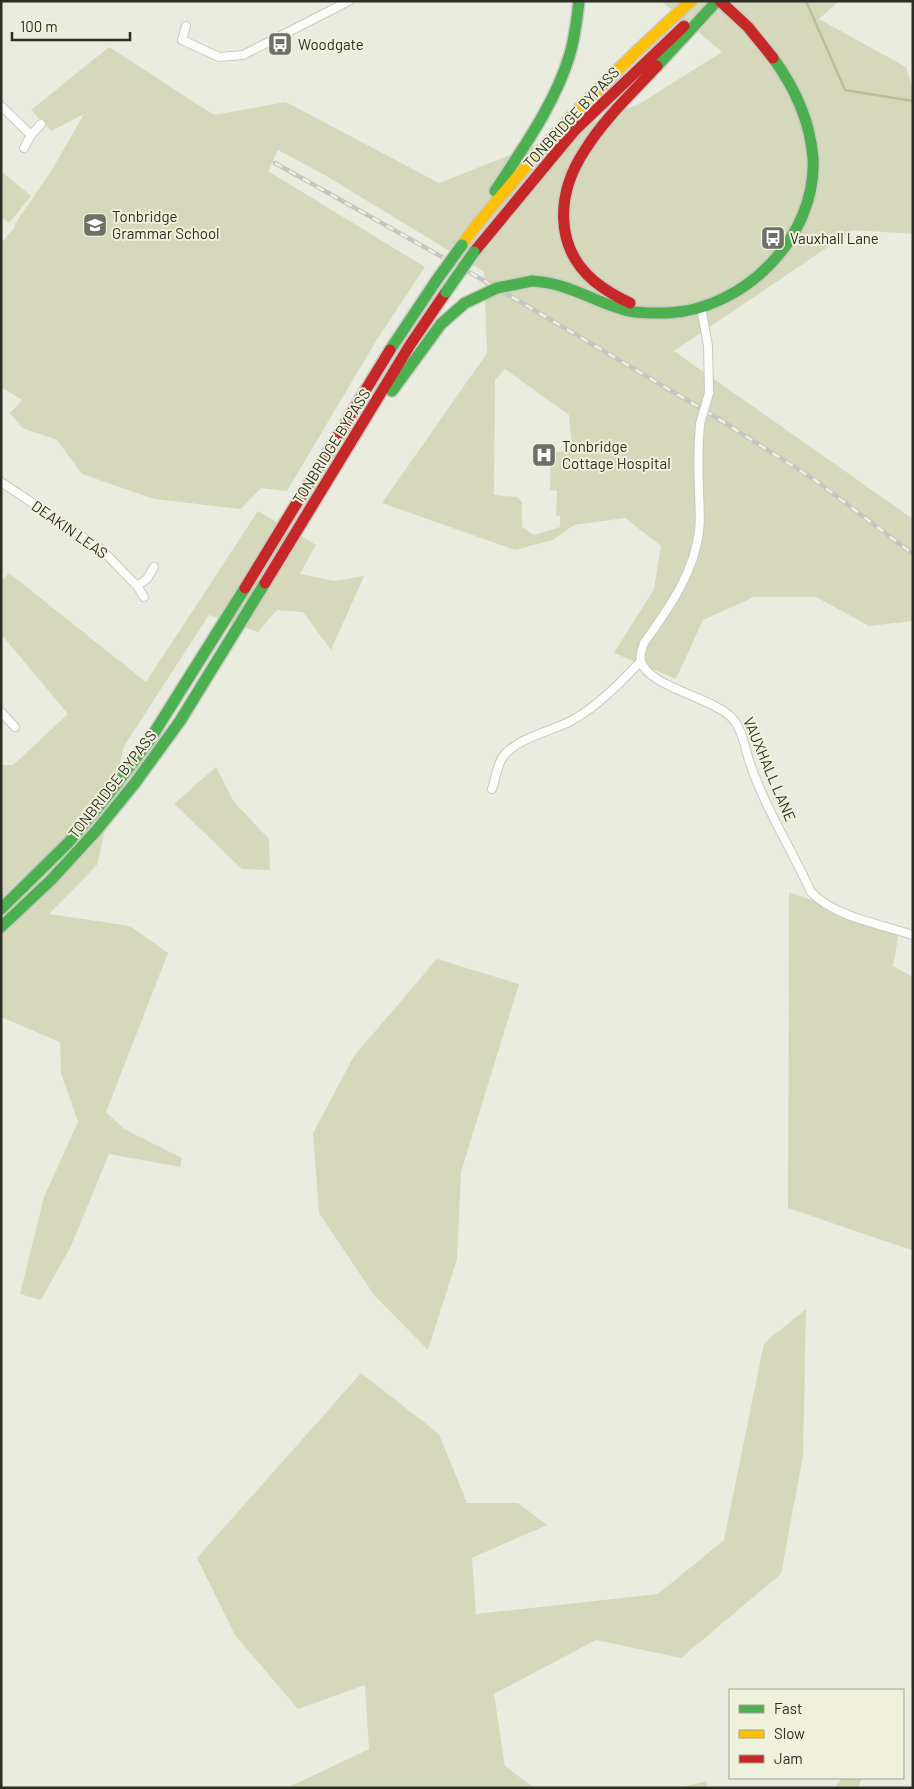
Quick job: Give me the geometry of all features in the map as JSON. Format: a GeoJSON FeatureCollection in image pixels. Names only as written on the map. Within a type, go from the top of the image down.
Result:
{"type":"FeatureCollection","features":[{"type":"Feature","properties":{"kind":"highway"},"geometry":{"type":"LineString","coordinates":[[463,243],[538,124],[552,98],[563,74],[575,35],[579,1]]}},
{"type":"Feature","properties":{"kind":"highway","name":"TONBRIDGE BYPASS"},"geometry":{"type":"LineString","coordinates":[[1,908],[68,843],[149,741],[188,682],[399,336],[463,243],[538,151],[568,119],[621,65],[691,1]]}},
{"type":"Feature","properties":{"kind":"highway","name":"TONBRIDGE BYPASS"},"geometry":{"type":"LineString","coordinates":[[1,927],[51,880],[77,852],[118,804],[159,750],[199,691],[410,345],[474,252],[548,161],[576,130],[660,47],[692,24],[713,1]]}},
{"type":"Feature","properties":{"kind":"highway"},"geometry":{"type":"LineString","coordinates":[[310,508],[342,466],[441,324],[465,303],[488,290],[532,281],[564,285],[627,310],[640,313],[677,312],[701,307],[732,295],[746,286],[774,261],[787,246],[803,216],[812,182],[813,162],[808,126],[793,89],[776,62],[740,19],[719,1],[692,24],[592,139],[574,168],[564,200],[563,217],[565,232],[583,271],[598,286],[616,297],[654,312]]}},
{"type":"Feature","properties":{"kind":"street"},"geometry":{"type":"LineString","coordinates":[[186,26],[182,40],[188,44],[219,57],[243,55],[349,1]]}},
{"type":"Feature","properties":{"kind":"street"},"geometry":{"type":"LineString","coordinates":[[1,106],[31,135]]}},
{"type":"Feature","properties":{"kind":"street"},"geometry":{"type":"LineString","coordinates":[[24,148],[31,135],[41,124]]}},
{"type":"Feature","properties":{"kind":"street"},"geometry":{"type":"LineString","coordinates":[[492,789],[502,760],[508,751],[541,733],[571,721],[617,686],[641,661],[641,650],[644,643],[678,592],[697,544],[700,529],[698,458],[700,424],[709,394],[708,346],[701,307]]}},
{"type":"Feature","properties":{"kind":"street","name":"DEAKIN LEAS"},"geometry":{"type":"LineString","coordinates":[[1,482],[101,549],[137,586],[144,597]]}},
{"type":"Feature","properties":{"kind":"street"},"geometry":{"type":"LineString","coordinates":[[137,586],[147,579],[154,567]]}},
{"type":"Feature","properties":{"kind":"street","name":"VAUXHALL LANE"},"geometry":{"type":"LineString","coordinates":[[641,661],[645,670],[656,679],[696,696],[720,709],[736,722],[766,804],[811,892],[817,898],[848,915],[913,935]]}},
{"type":"Feature","properties":{"kind":"street"},"geometry":{"type":"LineString","coordinates":[[1,712],[16,727]]}},
{"type":"Feature","properties":{"kind":"green space"},"geometry":{"type":"Polygon","coordinates":[[[661,1],[839,1],[819,19],[906,67],[913,91],[913,234],[853,230],[674,351],[913,519],[913,621],[869,626],[816,597],[754,597],[703,620],[676,679],[614,653],[654,589],[661,546],[625,518],[574,525],[553,540],[515,550],[382,503],[487,353],[484,272],[323,174],[278,150],[268,171],[425,267],[376,341],[287,491],[261,488],[241,509],[154,499],[82,474],[57,440],[22,428],[10,413],[22,400],[1,387],[1,243],[15,227],[15,224],[53,168],[84,114],[51,131],[31,110],[109,47],[214,115],[286,102],[439,183],[639,104],[722,52],[661,1]],[[505,369],[495,380],[494,495],[517,497],[522,502],[522,527],[534,535],[560,527],[560,516],[556,516],[557,491],[550,490],[551,457],[556,452],[572,450],[569,415],[505,369]]]}},
{"type":"Feature","properties":{"kind":"green space"},"geometry":{"type":"Polygon","coordinates":[[[1,171],[31,196],[9,223],[1,217],[1,171]]]}},
{"type":"Feature","properties":{"kind":"green space"},"geometry":{"type":"Polygon","coordinates":[[[258,511],[316,545],[300,574],[335,581],[364,576],[331,650],[303,612],[277,610],[258,632],[209,615],[124,746],[97,865],[49,914],[130,926],[168,953],[106,1112],[124,1129],[182,1158],[180,1167],[109,1154],[71,1246],[41,1300],[20,1294],[44,1197],[78,1122],[61,1073],[60,1042],[1,1017],[1,765],[13,765],[68,714],[1,634],[1,582],[9,573],[146,682],[258,511]]]}},
{"type":"Feature","properties":{"kind":"green space"},"geometry":{"type":"Polygon","coordinates":[[[216,767],[234,802],[269,839],[270,870],[242,869],[174,804],[216,767]]]}},
{"type":"Feature","properties":{"kind":"green space"},"geometry":{"type":"Polygon","coordinates":[[[789,892],[899,932],[893,966],[913,977],[913,1249],[911,1250],[788,1208],[789,892]]]}},
{"type":"Feature","properties":{"kind":"green space"},"geometry":{"type":"Polygon","coordinates":[[[437,959],[519,984],[461,1172],[457,1259],[428,1350],[374,1295],[319,1213],[313,1133],[354,1056],[437,959]]]}},
{"type":"Feature","properties":{"kind":"green space"},"geometry":{"type":"Polygon","coordinates":[[[806,1309],[803,1456],[781,1574],[681,1658],[596,1640],[494,1694],[505,1766],[534,1788],[287,1788],[369,1749],[365,1685],[298,1709],[235,1635],[197,1558],[361,1373],[439,1434],[467,1503],[518,1503],[547,1525],[472,1558],[476,1614],[658,1594],[724,1540],[764,1343],[806,1309]]]}},
{"type":"Feature","properties":{"kind":"green space"},"geometry":{"type":"Polygon","coordinates":[[[841,1779],[862,1779],[858,1788],[835,1788],[841,1779]]]}},
{"type":"Feature","properties":{"kind":"green space"},"geometry":{"type":"Polygon","coordinates":[[[706,1781],[708,1788],[679,1788],[706,1781]]]}},
{"type":"Feature","properties":{"kind":"waterway"},"geometry":{"type":"LineString","coordinates":[[806,1],[845,90],[913,101]]}},
{"type":"Feature","properties":{"kind":"railway"},"geometry":{"type":"LineString","coordinates":[[275,163],[490,284],[714,416],[815,480],[913,554]]}},
{"type":"Feature","properties":{"kind":"traffic: fast"},"geometry":{"type":"LineString","coordinates":[[495,191],[547,108],[564,72],[572,47],[579,1]]}},
{"type":"Feature","properties":{"kind":"traffic: fast"},"geometry":{"type":"LineString","coordinates":[[657,66],[717,1]]}},
{"type":"Feature","properties":{"kind":"traffic: fast"},"geometry":{"type":"LineString","coordinates":[[532,281],[558,285],[630,311],[667,313],[696,309],[723,299],[748,283],[770,264],[789,241],[803,215],[811,187],[813,158],[809,131],[800,105],[795,93],[773,58]]}},
{"type":"Feature","properties":{"kind":"traffic: fast"},"geometry":{"type":"LineString","coordinates":[[436,281],[462,245]]}},
{"type":"Feature","properties":{"kind":"traffic: fast"},"geometry":{"type":"LineString","coordinates":[[446,292],[474,252]]}},
{"type":"Feature","properties":{"kind":"traffic: fast"},"geometry":{"type":"LineString","coordinates":[[390,350],[436,281]]}},
{"type":"Feature","properties":{"kind":"traffic: fast"},"geometry":{"type":"LineString","coordinates":[[465,303],[497,288],[532,281]]}},
{"type":"Feature","properties":{"kind":"traffic: fast"},"geometry":{"type":"LineString","coordinates":[[392,391],[441,324],[465,303]]}},
{"type":"Feature","properties":{"kind":"traffic: fast"},"geometry":{"type":"LineString","coordinates":[[1,927],[51,880],[96,831],[135,783],[180,721],[265,583]]}},
{"type":"Feature","properties":{"kind":"traffic: fast"},"geometry":{"type":"LineString","coordinates":[[1,909],[68,843],[108,795],[149,741],[245,588]]}},
{"type":"Feature","properties":{"kind":"traffic: slow"},"geometry":{"type":"LineString","coordinates":[[462,245],[554,135],[621,66],[691,1]]}},
{"type":"Feature","properties":{"kind":"traffic: jam"},"geometry":{"type":"LineString","coordinates":[[720,1],[748,27],[773,58]]}},
{"type":"Feature","properties":{"kind":"traffic: jam"},"geometry":{"type":"LineString","coordinates":[[474,252],[575,130],[684,26]]}},
{"type":"Feature","properties":{"kind":"traffic: jam"},"geometry":{"type":"LineString","coordinates":[[630,303],[594,281],[571,252],[566,235],[565,201],[569,183],[585,150],[619,106],[657,66]]}},
{"type":"Feature","properties":{"kind":"traffic: jam"},"geometry":{"type":"LineString","coordinates":[[265,583],[410,345],[446,292]]}},
{"type":"Feature","properties":{"kind":"traffic: jam"},"geometry":{"type":"LineString","coordinates":[[245,588],[390,350]]}},
{"type":"Feature","properties":{"kind":"place","name":"Woodgate"},"geometry":{"type":"Point","coordinates":[280,44]}},
{"type":"Feature","properties":{"kind":"place","name":"Tonbridge Grammar School"},"geometry":{"type":"Point","coordinates":[95,225]}},
{"type":"Feature","properties":{"kind":"place","name":"Vauxhall Lane"},"geometry":{"type":"Point","coordinates":[773,238]}},
{"type":"Feature","properties":{"kind":"place","name":"Tonbridge Cottage Hospital"},"geometry":{"type":"Point","coordinates":[544,455]}}]}
